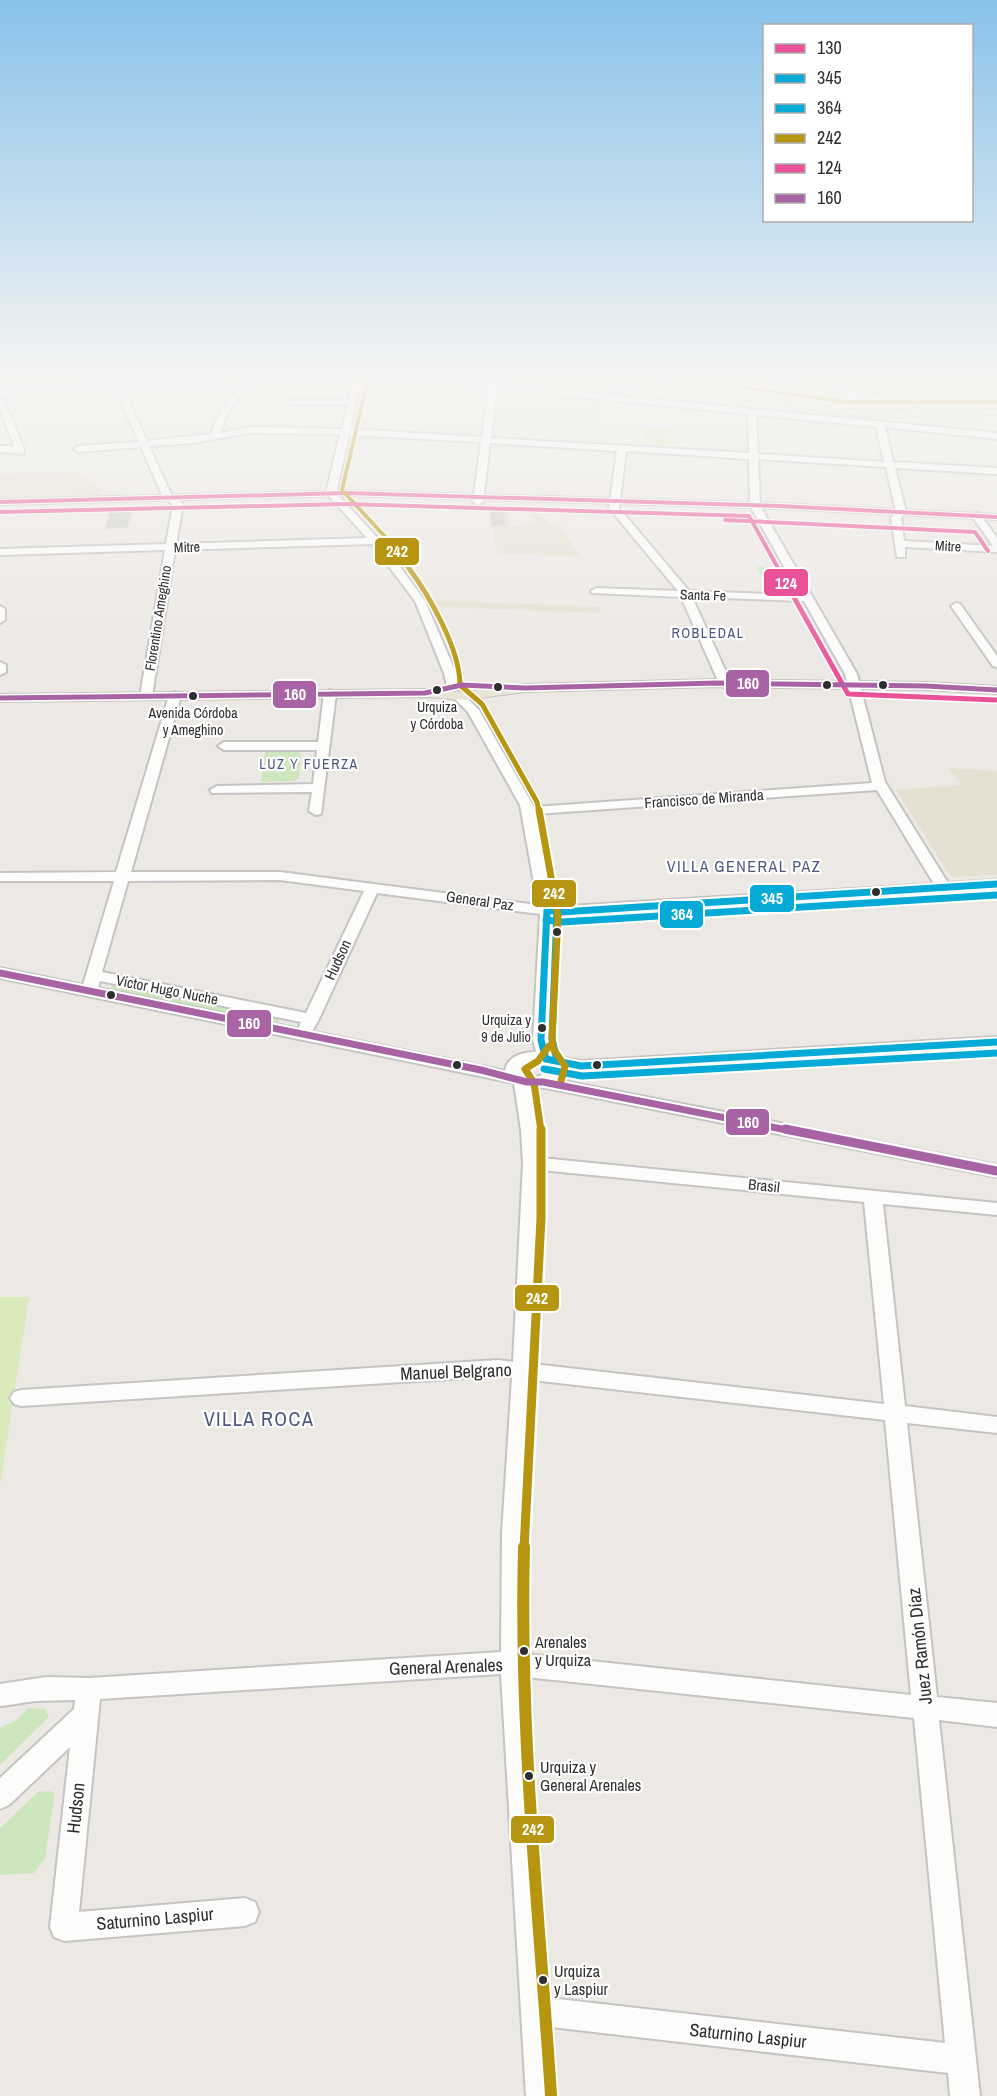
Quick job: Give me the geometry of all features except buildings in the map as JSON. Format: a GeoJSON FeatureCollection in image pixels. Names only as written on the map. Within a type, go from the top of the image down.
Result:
{"type":"FeatureCollection","features":[{"type":"Feature","properties":{"kind":"main road"},"geometry":{"type":"LineString","coordinates":[[0,507],[333,495],[403,494],[478,499]]}},
{"type":"Feature","properties":{"kind":"main road"},"geometry":{"type":"LineString","coordinates":[[333,495],[614,504],[693,509],[757,508]]}},
{"type":"Feature","properties":{"kind":"main road"},"geometry":{"type":"LineString","coordinates":[[0,502],[173,500]]}},
{"type":"Feature","properties":{"kind":"main road"},"geometry":{"type":"LineString","coordinates":[[614,504],[674,503],[979,519],[997,517]]}},
{"type":"Feature","properties":{"kind":"main road"},"geometry":{"type":"LineString","coordinates":[[898,515],[959,514],[997,523]]}},
{"type":"Feature","properties":{"kind":"main road"},"geometry":{"type":"LineString","coordinates":[[0,698],[424,693],[725,683],[926,686],[997,690]]}},
{"type":"Feature","properties":{"kind":"street"},"geometry":{"type":"LineString","coordinates":[[162,479],[173,500]]}},
{"type":"Feature","properties":{"kind":"street"},"geometry":{"type":"LineString","coordinates":[[336,479],[333,495],[375,541],[422,606],[450,673],[527,805],[547,910],[541,1040],[548,1060],[555,1068],[554,1074],[542,1082],[530,1130]]}},
{"type":"Feature","properties":{"kind":"street"},"geometry":{"type":"LineString","coordinates":[[478,499],[481,479]]}},
{"type":"Feature","properties":{"kind":"street"},"geometry":{"type":"LineString","coordinates":[[618,479],[614,504],[685,594],[725,683]]}},
{"type":"Feature","properties":{"kind":"street"},"geometry":{"type":"LineString","coordinates":[[755,479],[757,508],[851,674],[880,786],[944,888]]}},
{"type":"Feature","properties":{"kind":"street"},"geometry":{"type":"LineString","coordinates":[[892,479],[902,555]]}},
{"type":"Feature","properties":{"kind":"street","name":"Florentino Ameghino"},"geometry":{"type":"LineString","coordinates":[[146,696],[178,504],[173,500]]}},
{"type":"Feature","properties":{"kind":"street"},"geometry":{"type":"LineString","coordinates":[[979,519],[997,547]]}},
{"type":"Feature","properties":{"kind":"street","name":"Mitre"},"geometry":{"type":"LineString","coordinates":[[0,552],[375,541]]}},
{"type":"Feature","properties":{"kind":"street","name":"Mitre"},"geometry":{"type":"LineString","coordinates":[[900,544],[997,547]]}},
{"type":"Feature","properties":{"kind":"street","name":"Santa Fe"},"geometry":{"type":"LineString","coordinates":[[596,591],[809,598]]}},
{"type":"Feature","properties":{"kind":"street"},"geometry":{"type":"LineString","coordinates":[[956,606],[997,664]]}},
{"type":"Feature","properties":{"kind":"street"},"geometry":{"type":"LineString","coordinates":[[0,609],[0,620]]}},
{"type":"Feature","properties":{"kind":"street"},"geometry":{"type":"LineString","coordinates":[[0,665],[0,672]]}},
{"type":"Feature","properties":{"kind":"street"},"geometry":{"type":"LineString","coordinates":[[316,811],[330,694]]}},
{"type":"Feature","properties":{"kind":"street"},"geometry":{"type":"LineString","coordinates":[[92,983],[175,696]]}},
{"type":"Feature","properties":{"kind":"street"},"geometry":{"type":"LineString","coordinates":[[224,747],[324,746]]}},
{"type":"Feature","properties":{"kind":"street","name":"Francisco de Miranda"},"geometry":{"type":"LineString","coordinates":[[528,811],[880,786]]}},
{"type":"Feature","properties":{"kind":"street"},"geometry":{"type":"LineString","coordinates":[[217,790],[319,788]]}},
{"type":"Feature","properties":{"kind":"street","name":"General Paz"},"geometry":{"type":"LineString","coordinates":[[0,878],[280,876],[561,912],[997,884]]}},
{"type":"Feature","properties":{"kind":"street","name":"Hudson"},"geometry":{"type":"LineString","coordinates":[[303,1034],[374,887]]}},
{"type":"Feature","properties":{"kind":"street","name":"Víctor Hugo Nuche"},"geometry":{"type":"LineString","coordinates":[[0,973],[92,983],[311,1019]]}},
{"type":"Feature","properties":{"kind":"street","name":"Víctor Hugo Nuche"},"geometry":{"type":"LineString","coordinates":[[92,983],[303,1034],[521,1080],[542,1082]]}},
{"type":"Feature","properties":{"kind":"street"},"geometry":{"type":"LineString","coordinates":[[541,1040],[513,1069],[515,1075],[521,1080],[530,1130],[532,1164],[530,1240],[513,1533],[513,1665],[541,2096]]}},
{"type":"Feature","properties":{"kind":"street","name":"Víctor Hugo Nuche"},"geometry":{"type":"LineString","coordinates":[[442,1062],[522,1059],[548,1060],[581,1066],[997,1042]]}},
{"type":"Feature","properties":{"kind":"street"},"geometry":{"type":"LineString","coordinates":[[542,1082],[997,1171]]}},
{"type":"Feature","properties":{"kind":"street","name":"Brasil"},"geometry":{"type":"LineString","coordinates":[[532,1164],[997,1209]]}},
{"type":"Feature","properties":{"kind":"street","name":"Juez Ramón Díaz"},"geometry":{"type":"LineString","coordinates":[[873,1197],[965,2096]]}},
{"type":"Feature","properties":{"kind":"street","name":"Manuel Belgrano"},"geometry":{"type":"LineString","coordinates":[[21,1398],[498,1368],[997,1425]]}},
{"type":"Feature","properties":{"kind":"street","name":"General Arenales"},"geometry":{"type":"LineString","coordinates":[[2,1695],[24,1690],[58,1687],[87,1702],[355,1670],[492,1662],[997,1715]]}},
{"type":"Feature","properties":{"kind":"street"},"geometry":{"type":"LineString","coordinates":[[0,1796],[87,1702]]}},
{"type":"Feature","properties":{"kind":"street","name":"Hudson"},"geometry":{"type":"LineString","coordinates":[[64,1927],[87,1702]]}},
{"type":"Feature","properties":{"kind":"street","name":"Saturnino Laspiur"},"geometry":{"type":"LineString","coordinates":[[64,1927],[245,1912]]}},
{"type":"Feature","properties":{"kind":"street","name":"Saturnino Laspiur"},"geometry":{"type":"LineString","coordinates":[[535,2012],[962,2060]]}},
{"type":"Feature","properties":{"kind":"shaded area"},"geometry":{"type":"Polygon","coordinates":[[[0,479],[88,479],[101,489],[104,496],[0,499],[0,479]]]}},
{"type":"Feature","properties":{"kind":"shaded area"},"geometry":{"type":"Polygon","coordinates":[[[502,506],[508,506],[511,526],[536,524],[527,507],[536,507],[550,525],[559,524],[581,557],[497,553],[493,529],[506,525],[502,506]]]}},
{"type":"Feature","properties":{"kind":"shaded area"},"geometry":{"type":"Polygon","coordinates":[[[433,600],[600,607],[601,613],[437,607],[433,600]]]}},
{"type":"Feature","properties":{"kind":"shaded area"},"geometry":{"type":"Polygon","coordinates":[[[948,768],[997,771],[997,875],[951,877],[896,790],[962,785],[948,768]]]}},
{"type":"Feature","properties":{"kind":"green space"},"geometry":{"type":"Polygon","coordinates":[[[780,566],[787,579],[763,580],[756,567],[780,566]]]}},
{"type":"Feature","properties":{"kind":"green space"},"geometry":{"type":"Polygon","coordinates":[[[265,752],[298,752],[301,754],[299,778],[294,781],[261,782],[265,752]]]}},
{"type":"Feature","properties":{"kind":"green space"},"geometry":{"type":"Polygon","coordinates":[[[118,985],[278,1018],[280,1021],[273,1024],[111,990],[111,987],[118,985]]]}},
{"type":"Feature","properties":{"kind":"green space"},"geometry":{"type":"Polygon","coordinates":[[[0,1297],[29,1297],[0,1485],[0,1297]]]}},
{"type":"Feature","properties":{"kind":"green space"},"geometry":{"type":"Polygon","coordinates":[[[28,1708],[45,1709],[49,1717],[0,1765],[0,1728],[18,1719],[28,1708]]]}},
{"type":"Feature","properties":{"kind":"green space"},"geometry":{"type":"Polygon","coordinates":[[[38,1792],[55,1793],[45,1858],[34,1873],[0,1875],[0,1828],[38,1792]]]}},
{"type":"Feature","properties":{"kind":"transit line","name":"242"},"geometry":{"type":"LineString","coordinates":[[345,479],[342,490],[389,541],[429,596],[460,670],[460,685],[482,704],[537,802],[558,916],[552,1039],[554,1050],[565,1066],[561,1081]]}},
{"type":"Feature","properties":{"kind":"transit line","name":"130"},"geometry":{"type":"LineString","coordinates":[[0,502],[346,493],[779,506],[997,517]]}},
{"type":"Feature","properties":{"kind":"transit line","name":"124"},"geometry":{"type":"LineString","coordinates":[[0,512],[346,504],[749,516],[848,694],[996,700]]}},
{"type":"Feature","properties":{"kind":"transit line","name":"124"},"geometry":{"type":"LineString","coordinates":[[725,520],[975,532],[988,551]]}},
{"type":"Feature","properties":{"kind":"transit line","name":"160"},"geometry":{"type":"LineString","coordinates":[[0,698],[425,693],[462,685],[525,688],[717,683],[926,686],[997,690]]}},
{"type":"Feature","properties":{"kind":"transit line","name":"345"},"geometry":{"type":"LineString","coordinates":[[547,910],[561,912],[997,884]]}},
{"type":"Feature","properties":{"kind":"transit line","name":"364"},"geometry":{"type":"LineString","coordinates":[[546,920],[562,922],[997,895]]}},
{"type":"Feature","properties":{"kind":"transit line","name":"345"},"geometry":{"type":"LineString","coordinates":[[546,1059],[541,1040],[547,910]]}},
{"type":"Feature","properties":{"kind":"transit line","name":"364"},"geometry":{"type":"LineString","coordinates":[[556,1056],[552,1039],[557,910]]}},
{"type":"Feature","properties":{"kind":"transit line","name":"160"},"geometry":{"type":"LineString","coordinates":[[0,973],[481,1070],[527,1082],[543,1082],[997,1171]]}},
{"type":"Feature","properties":{"kind":"transit line","name":"345"},"geometry":{"type":"LineString","coordinates":[[546,1059],[581,1066],[997,1042]]}},
{"type":"Feature","properties":{"kind":"transit line","name":"242"},"geometry":{"type":"LineString","coordinates":[[549,1046],[538,1061],[525,1069],[534,1083],[539,1109],[542,1179],[540,1253],[526,1484],[523,1621],[529,1773],[551,2095]]}},
{"type":"Feature","properties":{"kind":"transit line","name":"364"},"geometry":{"type":"LineString","coordinates":[[544,1069],[582,1076],[997,1053]]}},
{"type":"Feature","properties":{"kind":"place","name":"Urquiza y Córdoba"},"geometry":{"type":"Point","coordinates":[437,690]}},
{"type":"Feature","properties":{"kind":"place","name":"Avenida Córdoba y Ameghino"},"geometry":{"type":"Point","coordinates":[193,696]}},
{"type":"Feature","properties":{"kind":"place","name":"Urquiza y 9 de Julio"},"geometry":{"type":"Point","coordinates":[542,1028]}},
{"type":"Feature","properties":{"kind":"place","name":"Arenales y Urquiza"},"geometry":{"type":"Point","coordinates":[524,1651]}},
{"type":"Feature","properties":{"kind":"place","name":"Urquiza y General Arenales"},"geometry":{"type":"Point","coordinates":[529,1776]}},
{"type":"Feature","properties":{"kind":"place","name":"Urquiza y Laspiur"},"geometry":{"type":"Point","coordinates":[543,1980]}},
{"type":"Feature","properties":{"kind":"district","name":"ROBLEDAL"},"geometry":{"type":"Point","coordinates":[708,633]}},
{"type":"Feature","properties":{"kind":"district","name":"LUZ Y FUERZA"},"geometry":{"type":"Point","coordinates":[309,764]}},
{"type":"Feature","properties":{"kind":"district","name":"VILLA GENERAL PAZ"},"geometry":{"type":"Point","coordinates":[744,866]}},
{"type":"Feature","properties":{"kind":"district","name":"VILLA ROCA"},"geometry":{"type":"Point","coordinates":[259,1419]}}]}
